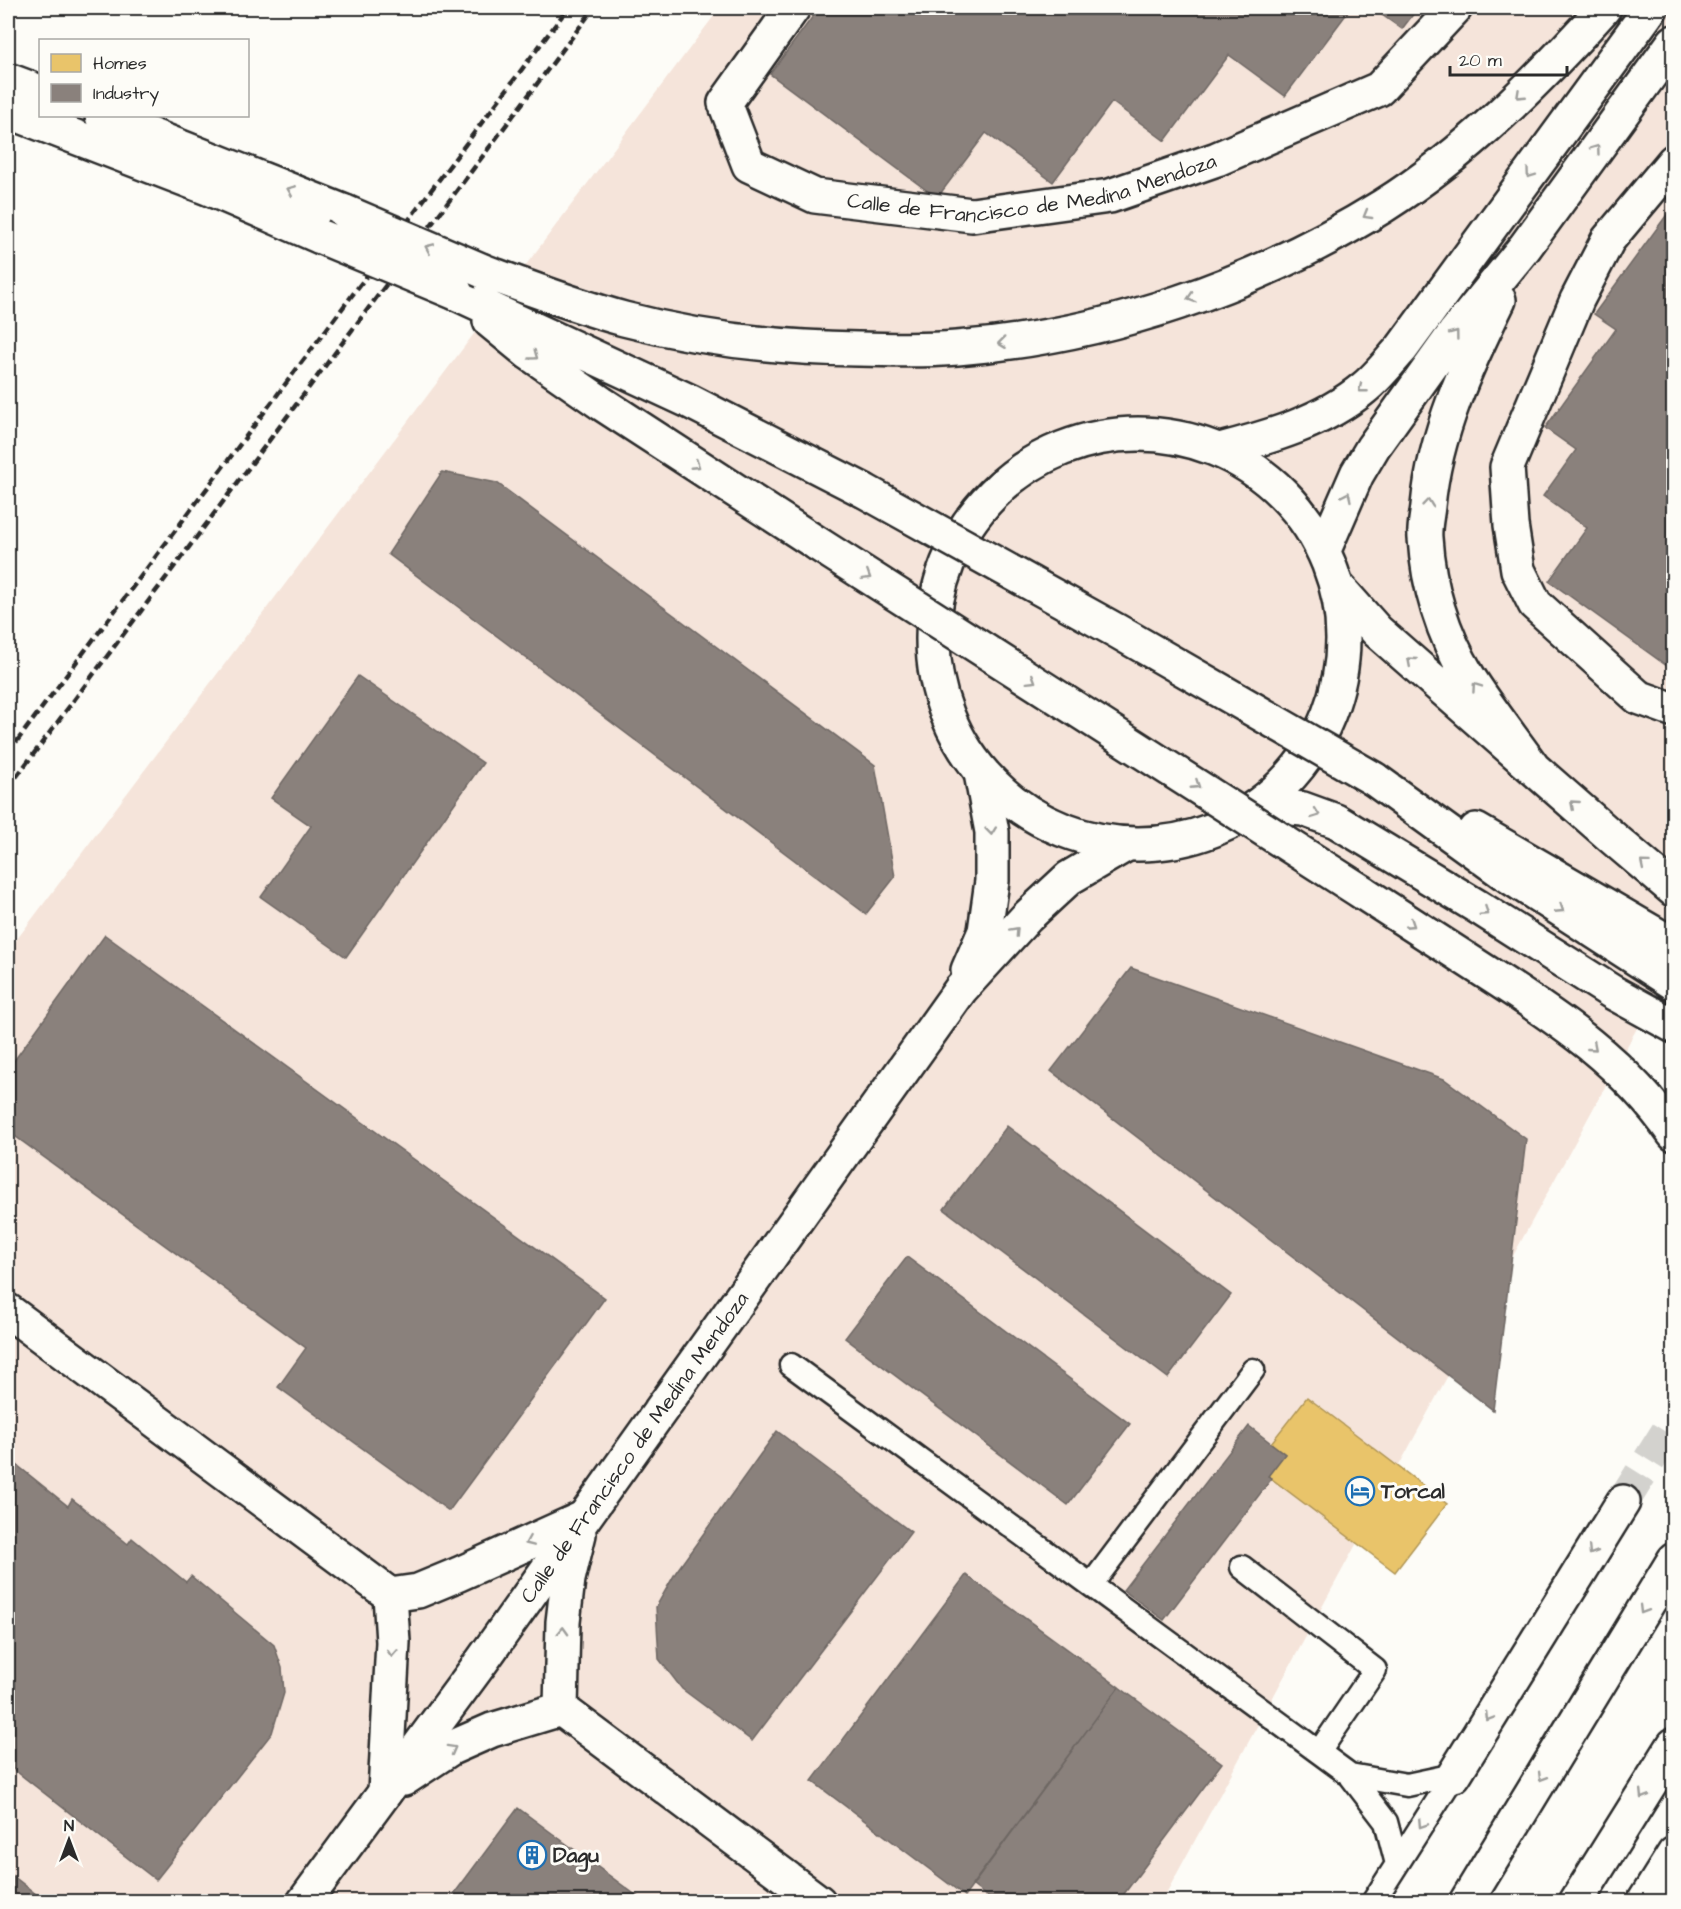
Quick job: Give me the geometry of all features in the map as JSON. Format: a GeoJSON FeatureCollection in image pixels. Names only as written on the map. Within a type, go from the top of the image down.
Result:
{"type":"FeatureCollection","features":[{"type":"Feature","properties":{"kind":"main road","name":"Calle de Francisco de Medina Mendoza"},"geometry":{"type":"LineString","coordinates":[[793,8],[725,103],[749,165],[814,196],[972,215],[1110,196],[1217,159],[1379,89],[1455,8]]}},
{"type":"Feature","properties":{"kind":"main road"},"geometry":{"type":"LineString","coordinates":[[105,117],[345,212],[483,271],[625,319],[703,335],[784,346],[912,350],[956,348],[1001,344],[1086,330],[1221,288],[1281,262],[1326,239],[1385,205],[1484,129],[1557,59],[1604,8]]}},
{"type":"Feature","properties":{"kind":"main road"},"geometry":{"type":"LineString","coordinates":[[1220,450],[1271,436],[1307,422],[1337,407],[1365,388],[1385,368],[1651,8]]}},
{"type":"Feature","properties":{"kind":"main road"},"geometry":{"type":"LineString","coordinates":[[1324,550],[1357,474],[1373,447],[1454,334],[1525,247],[1674,42]]}},
{"type":"Feature","properties":{"kind":"main road"},"geometry":{"type":"LineString","coordinates":[[8,80],[39,92]]}},
{"type":"Feature","properties":{"kind":"main road"},"geometry":{"type":"LineString","coordinates":[[8,111],[208,188],[456,293],[689,401],[862,490],[1117,631],[1374,780],[1484,834],[1674,945]]}},
{"type":"Feature","properties":{"kind":"main road"},"geometry":{"type":"LineString","coordinates":[[1674,161],[1608,240],[1577,300],[1507,467],[1511,525],[1518,570],[1534,604],[1638,697],[1674,710]]}},
{"type":"Feature","properties":{"kind":"main road"},"geometry":{"type":"LineString","coordinates":[[1525,247],[1466,368],[1449,412],[1429,490],[1425,535],[1430,581],[1445,629],[1468,675],[1534,769]]}},
{"type":"Feature","properties":{"kind":"main road"},"geometry":{"type":"LineString","coordinates":[[456,293],[538,359],[601,403],[1547,1011],[1577,1033],[1624,1076],[1674,1134]]}},
{"type":"Feature","properties":{"kind":"main road"},"geometry":{"type":"LineString","coordinates":[[1160,435],[1220,450],[1262,475],[1298,509],[1324,550],[1337,586],[1343,659],[1330,715],[1300,765],[1259,806],[1218,828],[1173,841],[1127,844],[1072,834],[1023,809],[981,773],[949,721],[933,662],[935,600],[955,543],[992,494],[1041,457],[1099,437],[1160,435]]}},
{"type":"Feature","properties":{"kind":"main road"},"geometry":{"type":"LineString","coordinates":[[1337,586],[1377,631],[1674,890]]}},
{"type":"Feature","properties":{"kind":"main road","name":"Calle de Francisco de Medina Mendoza"},"geometry":{"type":"LineString","coordinates":[[961,988],[985,931],[992,881],[992,832],[981,773]]}},
{"type":"Feature","properties":{"kind":"main road"},"geometry":{"type":"LineString","coordinates":[[1374,780],[1504,873],[1674,983]]}},
{"type":"Feature","properties":{"kind":"main road"},"geometry":{"type":"LineString","coordinates":[[1259,806],[1303,809],[1336,821],[1666,1023]]}},
{"type":"Feature","properties":{"kind":"main road","name":"Calle de Francisco de Medina Mendoza"},"geometry":{"type":"LineString","coordinates":[[304,1902],[583,1518],[961,988],[1027,917],[1069,878],[1127,844]]}},
{"type":"Feature","properties":{"kind":"main road"},"geometry":{"type":"LineString","coordinates":[[8,1311],[390,1595],[418,1590],[459,1574],[583,1518]]}},
{"type":"Feature","properties":{"kind":"main road"},"geometry":{"type":"LineString","coordinates":[[1454,1775],[1623,1502]]}},
{"type":"Feature","properties":{"kind":"main road"},"geometry":{"type":"LineString","coordinates":[[561,1709],[563,1622],[568,1580],[583,1518]]}},
{"type":"Feature","properties":{"kind":"main road"},"geometry":{"type":"LineString","coordinates":[[1466,1902],[1674,1560]]}},
{"type":"Feature","properties":{"kind":"main road"},"geometry":{"type":"LineString","coordinates":[[385,1792],[393,1642],[390,1595]]}},
{"type":"Feature","properties":{"kind":"main road"},"geometry":{"type":"LineString","coordinates":[[385,1792],[451,1748],[492,1730],[561,1709]]}},
{"type":"Feature","properties":{"kind":"main road"},"geometry":{"type":"LineString","coordinates":[[561,1709],[819,1902]]}},
{"type":"Feature","properties":{"kind":"main road"},"geometry":{"type":"LineString","coordinates":[[1576,1902],[1674,1745]]}},
{"type":"Feature","properties":{"kind":"main road"},"geometry":{"type":"LineString","coordinates":[[1644,1902],[1674,1854]]}},
{"type":"Feature","properties":{"kind":"lane"},"geometry":{"type":"LineString","coordinates":[[791,1365],[1350,1775],[1386,1822],[1397,1864]]}},
{"type":"Feature","properties":{"kind":"lane"},"geometry":{"type":"LineString","coordinates":[[1091,1585],[1253,1370]]}},
{"type":"Feature","properties":{"kind":"lane"},"geometry":{"type":"LineString","coordinates":[[1242,1567],[1375,1670],[1319,1752]]}},
{"type":"Feature","properties":{"kind":"lane"},"geometry":{"type":"LineString","coordinates":[[1350,1775],[1407,1785],[1454,1775]]}},
{"type":"Feature","properties":{"kind":"lane"},"geometry":{"type":"LineString","coordinates":[[1373,1902],[1454,1775]]}},
{"type":"Feature","properties":{"kind":"shaded area"},"geometry":{"type":"Polygon","coordinates":[[[720,8],[1673,8],[1673,962],[1162,1901],[8,1901],[8,951],[720,8]]]}},
{"type":"Feature","properties":{"kind":"building: Homes","name":"Torcal"},"geometry":{"type":"Polygon","coordinates":[[[1307,1397],[1447,1504],[1395,1572],[1268,1476],[1285,1454],[1271,1443],[1307,1397]]]}},
{"type":"Feature","properties":{"kind":"building: Industry"},"geometry":{"type":"Polygon","coordinates":[[[819,8],[1351,8],[1285,96],[1229,55],[1165,141],[1112,102],[1053,182],[986,133],[937,198],[770,74],[819,8]]]}},
{"type":"Feature","properties":{"kind":"building: Industry"},"geometry":{"type":"Polygon","coordinates":[[[1372,8],[1418,8],[1402,29],[1372,8]]]}},
{"type":"Feature","properties":{"kind":"building: Industry"},"geometry":{"type":"Polygon","coordinates":[[[1674,205],[1674,671],[1549,581],[1587,528],[1543,496],[1576,450],[1545,428],[1616,329],[1594,314],[1674,205]]]}},
{"type":"Feature","properties":{"kind":"building: Industry"},"geometry":{"type":"Polygon","coordinates":[[[442,472],[497,483],[875,765],[895,877],[866,914],[388,554],[442,472]]]}},
{"type":"Feature","properties":{"kind":"building: Industry"},"geometry":{"type":"Polygon","coordinates":[[[358,676],[483,763],[346,957],[261,897],[311,826],[271,798],[358,676]]]}},
{"type":"Feature","properties":{"kind":"building: Industry"},"geometry":{"type":"Polygon","coordinates":[[[105,935],[605,1298],[449,1511],[278,1387],[306,1348],[8,1131],[8,1069],[105,935]]]}},
{"type":"Feature","properties":{"kind":"building: Industry"},"geometry":{"type":"Polygon","coordinates":[[[1131,968],[1444,1079],[1526,1139],[1493,1410],[1051,1071],[1131,968]]]}},
{"type":"Feature","properties":{"kind":"building: Industry"},"geometry":{"type":"Polygon","coordinates":[[[1007,1126],[1231,1295],[1168,1378],[944,1209],[1007,1126]]]}},
{"type":"Feature","properties":{"kind":"building: Industry"},"geometry":{"type":"Polygon","coordinates":[[[907,1257],[1130,1424],[1068,1505],[845,1338],[907,1257]]]}},
{"type":"Feature","properties":{"kind":"building: Industry"},"geometry":{"type":"Polygon","coordinates":[[[1249,1426],[1285,1454],[1268,1476],[1272,1478],[1164,1620],[1123,1590],[1249,1426]]]}},
{"type":"Feature","properties":{"kind":"building: Industry"},"geometry":{"type":"Polygon","coordinates":[[[777,1431],[911,1532],[752,1741],[682,1689],[659,1659],[656,1607],[676,1572],[777,1431]]]}},
{"type":"Feature","properties":{"kind":"building: Industry"},"geometry":{"type":"Polygon","coordinates":[[[12,1461],[68,1506],[72,1499],[128,1544],[132,1538],[186,1582],[191,1576],[274,1645],[282,1668],[284,1693],[272,1733],[156,1880],[8,1765],[8,1465],[12,1461]]]}},
{"type":"Feature","properties":{"kind":"building: Industry"},"geometry":{"type":"Polygon","coordinates":[[[966,1575],[1119,1687],[965,1896],[812,1781],[966,1575]]]}},
{"type":"Feature","properties":{"kind":"building: Industry"},"geometry":{"type":"Polygon","coordinates":[[[1119,1687],[1222,1763],[1118,1902],[994,1902],[972,1885],[1119,1687]]]}},
{"type":"Feature","properties":{"kind":"building: Industry","name":"Dagu"},"geometry":{"type":"Polygon","coordinates":[[[518,1808],[645,1902],[448,1902],[518,1808]]]}},
{"type":"Feature","properties":{"kind":"building: Industry"},"geometry":{"type":"Polygon","coordinates":[[[8,1872],[46,1902],[8,1902],[8,1872]]]}},
{"type":"Feature","properties":{"kind":"tunnel"},"geometry":{"type":"LineString","coordinates":[[1623,1502],[1674,1421]]}},
{"type":"Feature","properties":{"kind":"railway"},"geometry":{"type":"LineString","coordinates":[[8,753],[568,8]]}},
{"type":"Feature","properties":{"kind":"railway"},"geometry":{"type":"LineString","coordinates":[[8,788],[594,8]]}},
{"type":"Feature","properties":{"kind":"place","name":"Torcal"},"geometry":{"type":"Point","coordinates":[1360,1491]}},
{"type":"Feature","properties":{"kind":"place","name":"Dagu"},"geometry":{"type":"Point","coordinates":[532,1855]}}]}
